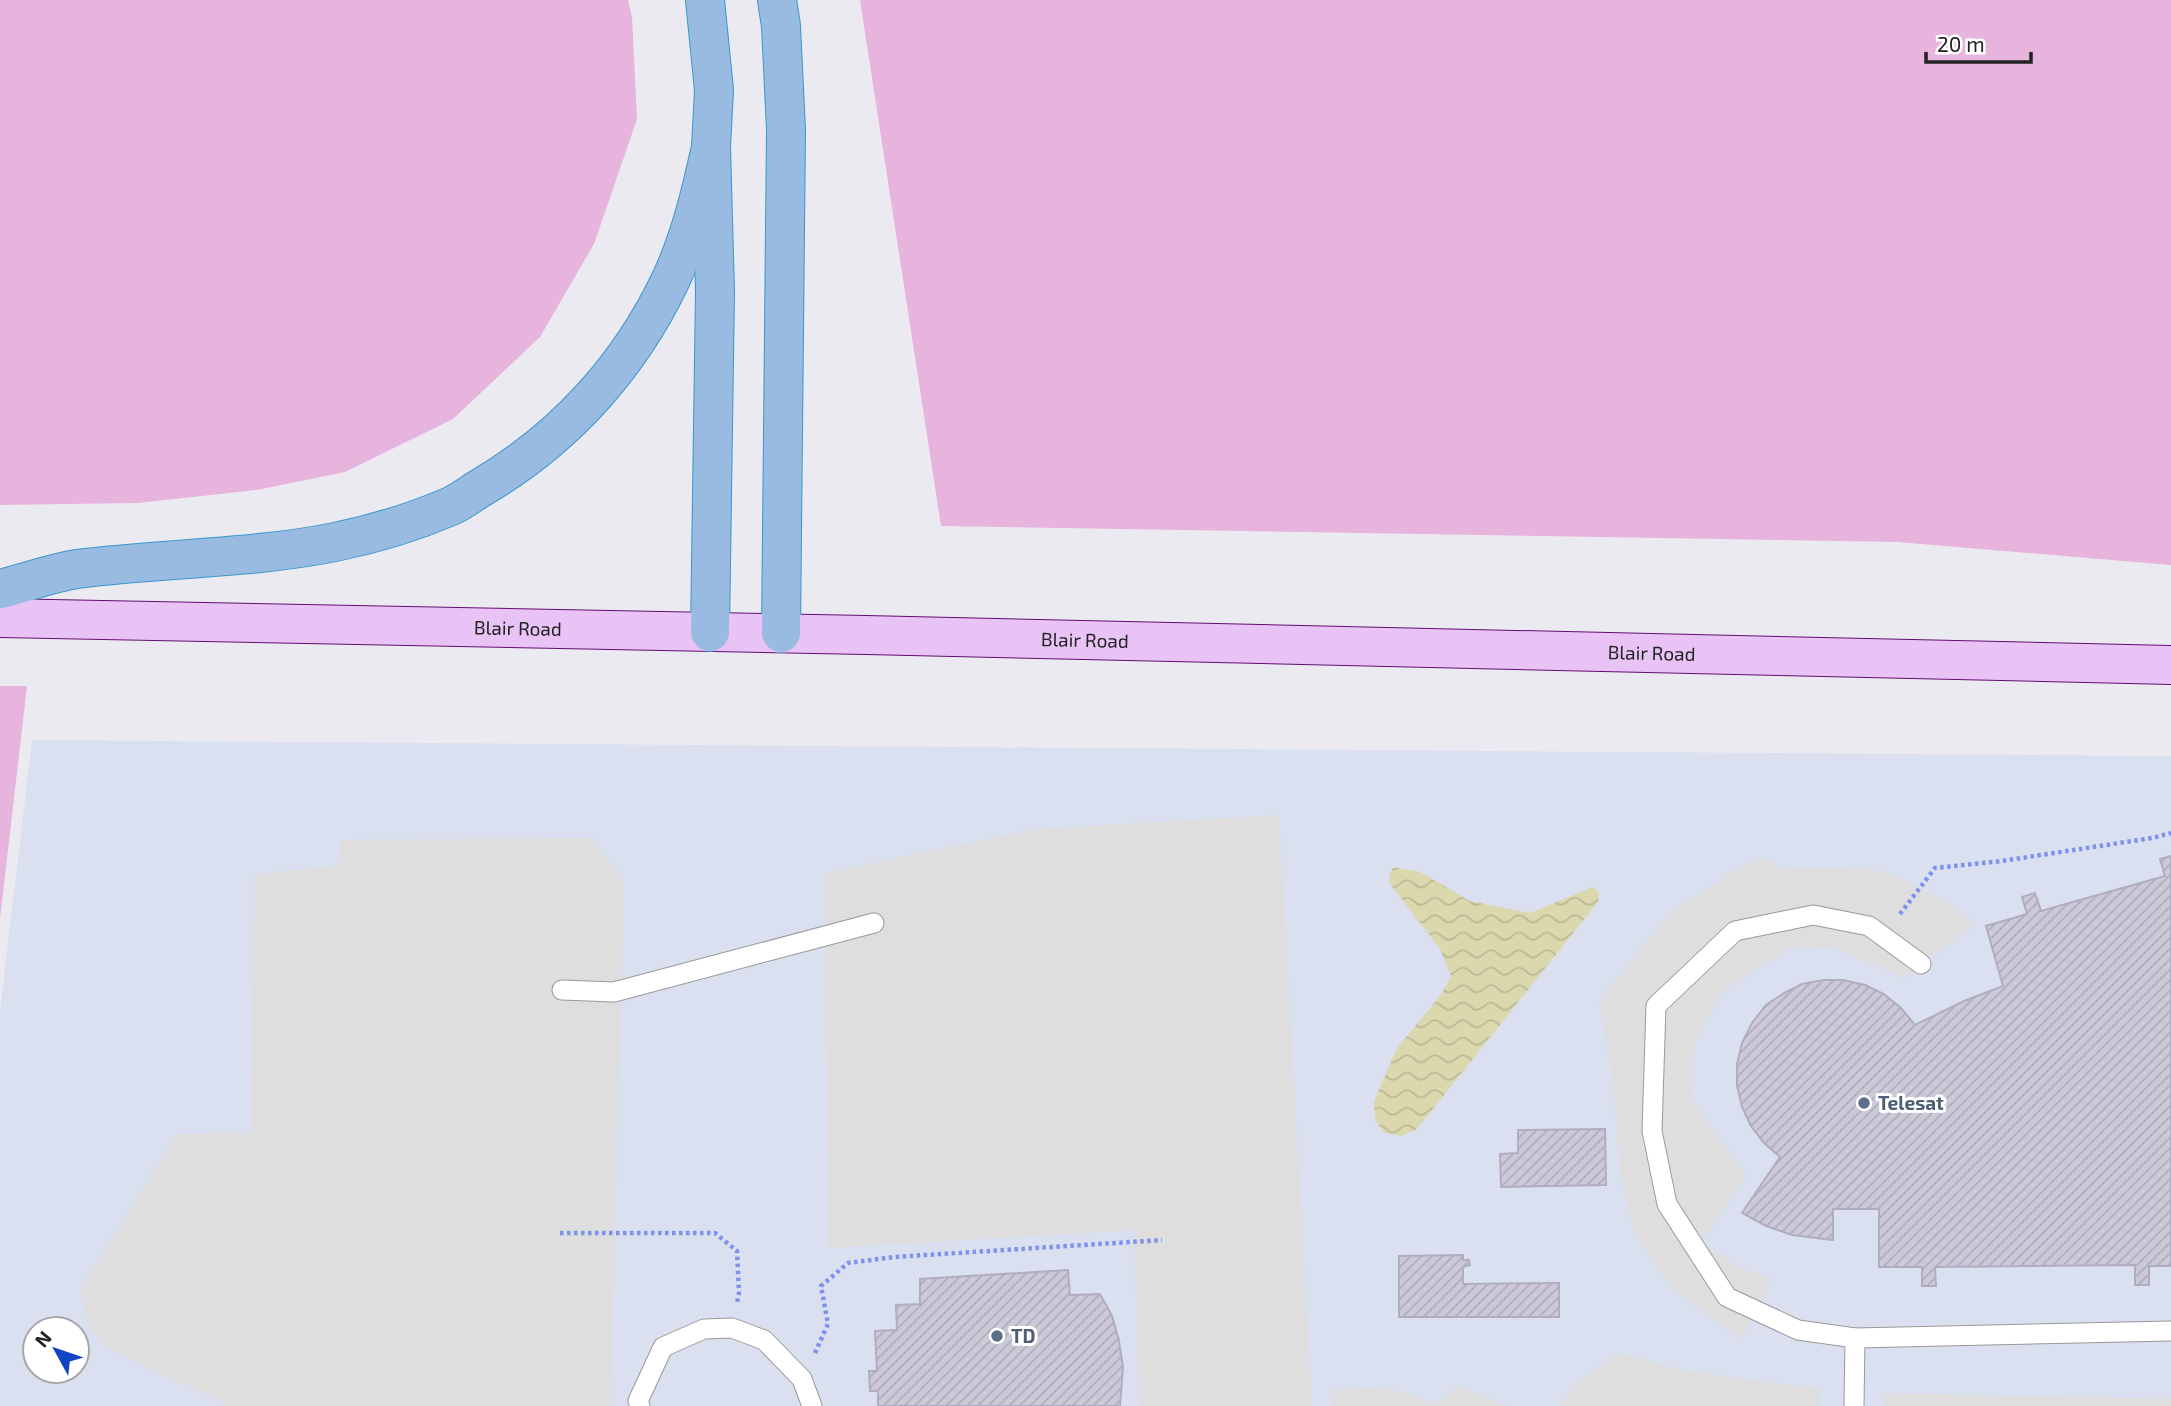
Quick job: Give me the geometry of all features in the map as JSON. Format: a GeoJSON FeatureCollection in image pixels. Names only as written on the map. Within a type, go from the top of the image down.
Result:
{"type":"FeatureCollection","features":[{"type":"Feature","properties":{"kind":"highway"},"geometry":{"type":"LineString","coordinates":[[705,0],[714,90],[712,147],[715,291],[710,632]]}},
{"type":"Feature","properties":{"kind":"highway"},"geometry":{"type":"LineString","coordinates":[[777,0],[786,130],[781,633]]}},
{"type":"Feature","properties":{"kind":"highway"},"geometry":{"type":"LineString","coordinates":[[0,589],[75,570],[226,556],[334,542],[405,523],[453,505],[510,471],[537,451],[581,410],[618,368],[637,341],[656,309],[684,247],[696,213],[712,147]]}},
{"type":"Feature","properties":{"kind":"main road","name":"Blair Road"},"geometry":{"type":"LineString","coordinates":[[0,618],[2171,665]]}},
{"type":"Feature","properties":{"kind":"lane"},"geometry":{"type":"LineString","coordinates":[[1921,964],[1869,926],[1813,915],[1735,932],[1656,1006],[1652,1131],[1667,1204],[1727,1297],[1798,1330],[1855,1338],[2171,1331]]}},
{"type":"Feature","properties":{"kind":"lane"},"geometry":{"type":"LineString","coordinates":[[562,990],[614,992],[874,923]]}},
{"type":"Feature","properties":{"kind":"lane"},"geometry":{"type":"LineString","coordinates":[[640,1406],[638,1401],[663,1347],[704,1329],[732,1328],[764,1340],[802,1379],[812,1406]]}},
{"type":"Feature","properties":{"kind":"lane"},"geometry":{"type":"LineString","coordinates":[[1854,1406],[1855,1338]]}},
{"type":"Feature","properties":{"kind":"path"},"geometry":{"type":"LineString","coordinates":[[1883,936],[1935,868],[2030,857],[2171,833]]}},
{"type":"Feature","properties":{"kind":"path"},"geometry":{"type":"LineString","coordinates":[[560,1233],[715,1233],[737,1251],[739,1293],[732,1328]]}},
{"type":"Feature","properties":{"kind":"path"},"geometry":{"type":"LineString","coordinates":[[814,1354],[828,1324],[821,1286],[848,1263],[894,1257],[1162,1240]]}},
{"type":"Feature","properties":{"kind":"shaded area"},"geometry":{"type":"Polygon","coordinates":[[[0,0],[628,0],[632,17],[637,119],[594,244],[540,337],[453,419],[345,472],[257,490],[138,503],[0,505],[0,0]]]}},
{"type":"Feature","properties":{"kind":"shaded area"},"geometry":{"type":"Polygon","coordinates":[[[860,0],[2171,0],[2171,565],[1897,542],[941,526],[860,0]]]}},
{"type":"Feature","properties":{"kind":"shaded area"},"geometry":{"type":"Polygon","coordinates":[[[0,686],[27,686],[0,919],[0,686]]]}},
{"type":"Feature","properties":{"kind":"shaded area"},"geometry":{"type":"Polygon","coordinates":[[[32,740],[2171,756],[2171,1406],[0,1406],[0,1010],[32,740]]]}},
{"type":"Feature","properties":{"kind":"shaded area"},"geometry":{"type":"Polygon","coordinates":[[[1279,815],[1312,1406],[1139,1406],[1134,1230],[829,1248],[825,873],[1037,829],[1279,815]]]}},
{"type":"Feature","properties":{"kind":"shaded area"},"geometry":{"type":"Polygon","coordinates":[[[591,838],[624,881],[610,1406],[229,1406],[106,1346],[91,1329],[91,1315],[85,1315],[81,1288],[178,1134],[251,1133],[255,874],[338,866],[341,840],[591,838]]]}},
{"type":"Feature","properties":{"kind":"shaded area"},"geometry":{"type":"Polygon","coordinates":[[[1768,858],[1780,869],[1863,867],[1899,877],[1951,905],[1975,924],[1904,978],[1838,949],[1793,946],[1721,992],[1694,1044],[1693,1101],[1746,1176],[1701,1242],[1737,1266],[1771,1280],[1742,1339],[1674,1291],[1634,1232],[1620,1170],[1613,1079],[1599,1002],[1669,914],[1747,863],[1768,858]]]}},
{"type":"Feature","properties":{"kind":"shaded area"},"geometry":{"type":"Polygon","coordinates":[[[1617,1353],[1686,1371],[1819,1389],[1819,1406],[1561,1406],[1572,1387],[1617,1353]]]}},
{"type":"Feature","properties":{"kind":"shaded area"},"geometry":{"type":"Polygon","coordinates":[[[1457,1386],[1508,1406],[1331,1406],[1330,1390],[1386,1387],[1437,1404],[1457,1386]]]}},
{"type":"Feature","properties":{"kind":"shaded area"},"geometry":{"type":"Polygon","coordinates":[[[1885,1393],[2171,1399],[2171,1406],[1885,1406],[1885,1393]]]}},
{"type":"Feature","properties":{"kind":"water"},"geometry":{"type":"Polygon","coordinates":[[[1393,867],[1420,872],[1470,901],[1530,913],[1593,887],[1599,893],[1598,902],[1417,1129],[1401,1136],[1384,1133],[1375,1120],[1374,1101],[1397,1048],[1440,996],[1451,976],[1440,949],[1390,884],[1389,876],[1393,867]]]}},
{"type":"Feature","properties":{"kind":"building"},"geometry":{"type":"Polygon","coordinates":[[[2171,856],[2171,1266],[2149,1266],[2149,1285],[2135,1285],[2135,1265],[1935,1267],[1936,1286],[1922,1286],[1922,1267],[1879,1267],[1879,1209],[1833,1209],[1833,1240],[1792,1235],[1766,1226],[1742,1213],[1780,1157],[1764,1143],[1751,1126],[1742,1107],[1737,1086],[1737,1064],[1742,1043],[1752,1023],[1766,1005],[1802,984],[1843,980],[1865,985],[1884,994],[1901,1008],[1915,1025],[2003,986],[1986,926],[2027,914],[2022,897],[2035,893],[2041,911],[2165,876],[2160,859],[2171,856]]]}},
{"type":"Feature","properties":{"kind":"building"},"geometry":{"type":"Polygon","coordinates":[[[1605,1129],[1606,1185],[1501,1187],[1500,1154],[1518,1153],[1518,1130],[1605,1129]]]}},
{"type":"Feature","properties":{"kind":"building"},"geometry":{"type":"Polygon","coordinates":[[[1463,1255],[1463,1260],[1469,1260],[1470,1265],[1463,1267],[1463,1284],[1559,1283],[1559,1317],[1399,1317],[1399,1256],[1463,1255]]]}},
{"type":"Feature","properties":{"kind":"building","name":"TD"},"geometry":{"type":"Polygon","coordinates":[[[1068,1270],[1070,1295],[1100,1294],[1112,1316],[1123,1367],[1120,1406],[878,1406],[878,1391],[870,1391],[869,1371],[877,1371],[875,1331],[897,1330],[896,1305],[920,1304],[920,1279],[1068,1270]]]}},
{"type":"Feature","properties":{"kind":"place","name":"Telesat"},"geometry":{"type":"Point","coordinates":[1864,1103]}},
{"type":"Feature","properties":{"kind":"place","name":"TD"},"geometry":{"type":"Point","coordinates":[997,1336]}}]}
